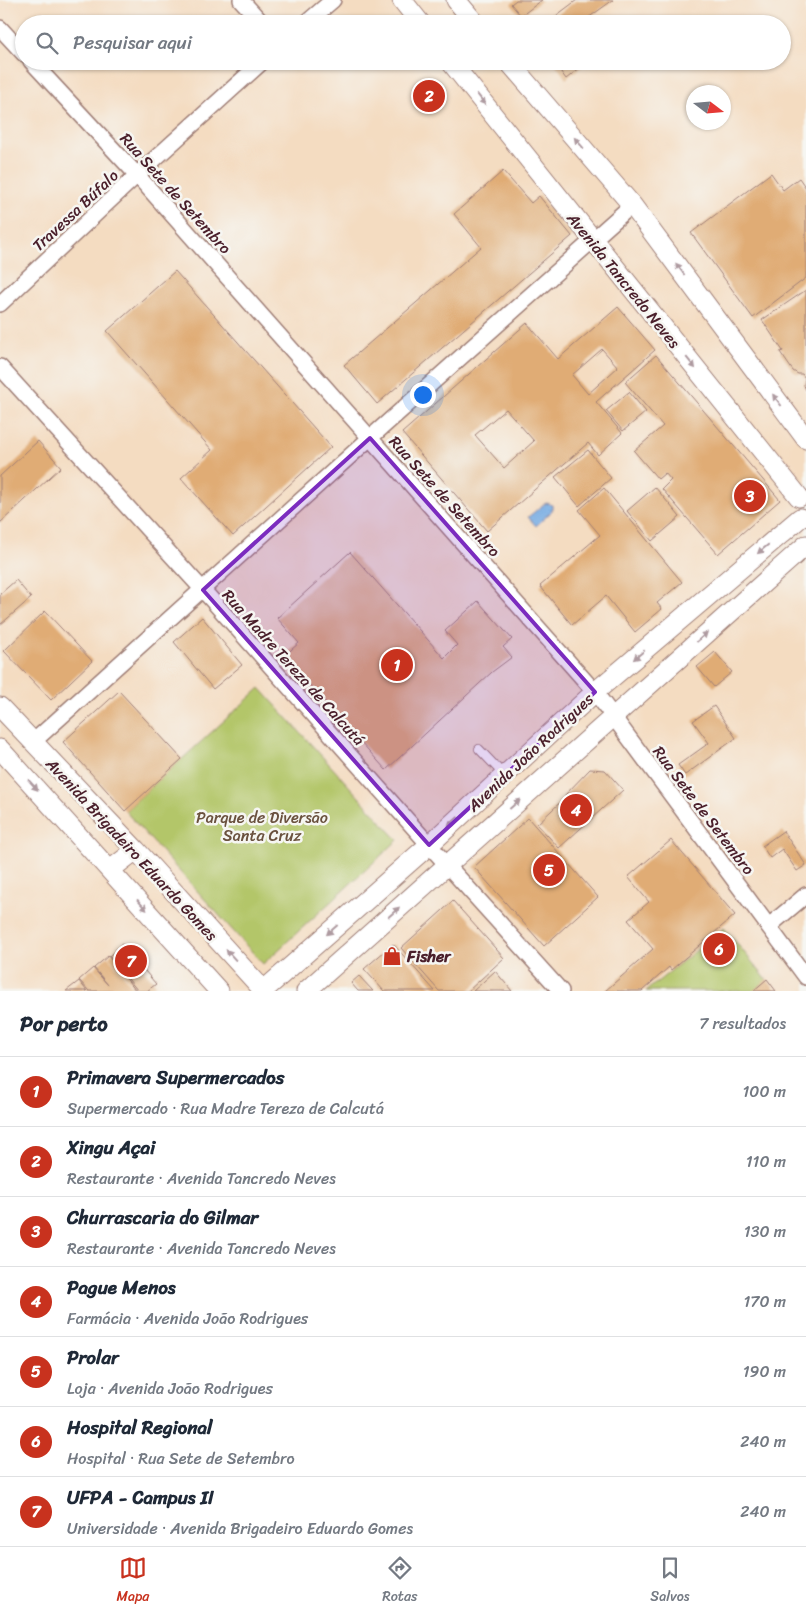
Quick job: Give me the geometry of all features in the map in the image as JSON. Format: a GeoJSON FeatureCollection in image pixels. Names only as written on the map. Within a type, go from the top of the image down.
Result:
{"type":"FeatureCollection","features":[{"type":"Feature","properties":{"kind":"street"},"geometry":{"type":"LineString","coordinates":[[241,0],[255,15]]}},
{"type":"Feature","properties":{"kind":"street"},"geometry":{"type":"LineString","coordinates":[[316,15],[333,0]]}},
{"type":"Feature","properties":{"kind":"street"},"geometry":{"type":"LineString","coordinates":[[402,0],[414,15]]}},
{"type":"Feature","properties":{"kind":"street"},"geometry":{"type":"LineString","coordinates":[[456,0],[468,15]]}},
{"type":"Feature","properties":{"kind":"street"},"geometry":{"type":"LineString","coordinates":[[0,28],[15,44]]}},
{"type":"Feature","properties":{"kind":"street","name":"Rua Sete de Setembro"},"geometry":{"type":"LineString","coordinates":[[39,70],[137,175],[595,692],[806,977]]}},
{"type":"Feature","properties":{"kind":"street","name":"Travessa Búfalo"},"geometry":{"type":"LineString","coordinates":[[0,304],[137,175],[253,70]]}},
{"type":"Feature","properties":{"kind":"street","name":"Avenida Tancredo Neves"},"geometry":{"type":"LineString","coordinates":[[457,70],[592,240],[803,491]]}},
{"type":"Feature","properties":{"kind":"street"},"geometry":{"type":"LineString","coordinates":[[516,70],[632,205],[806,439]]}},
{"type":"Feature","properties":{"kind":"street"},"geometry":{"type":"LineString","coordinates":[[33,742],[632,205]]}},
{"type":"Feature","properties":{"kind":"street","name":"Rua Madre Tereza de Calcutá"},"geometry":{"type":"LineString","coordinates":[[0,366],[561,991]]}},
{"type":"Feature","properties":{"kind":"street"},"geometry":{"type":"LineString","coordinates":[[803,491],[798,508],[803,523]]}},
{"type":"Feature","properties":{"kind":"street","name":"Avenida João Rodrigues"},"geometry":{"type":"LineString","coordinates":[[264,991],[429,845],[595,692],[803,523]]}},
{"type":"Feature","properties":{"kind":"street","name":"Avenida João Rodrigues"},"geometry":{"type":"LineString","coordinates":[[306,991],[806,545]]}},
{"type":"Feature","properties":{"kind":"street","name":"Avenida Brigadeiro Eduardo Gomes"},"geometry":{"type":"LineString","coordinates":[[0,707],[136,850],[264,991]]}},
{"type":"Feature","properties":{"kind":"street","name":"Avenida Brigadeiro Eduardo Gomes"},"geometry":{"type":"LineString","coordinates":[[0,749],[219,991]]}},
{"type":"Feature","properties":{"kind":"street"},"geometry":{"type":"LineString","coordinates":[[110,870],[136,850]]}},
{"type":"Feature","properties":{"kind":"street"},"geometry":{"type":"LineString","coordinates":[[768,926],[806,895]]}},
{"type":"Feature","properties":{"kind":"street"},"geometry":{"type":"LineString","coordinates":[[306,953],[324,975]]}},
{"type":"Feature","properties":{"kind":"lane"},"geometry":{"type":"LineString","coordinates":[[479,749],[504,775]]}},
{"type":"Feature","properties":{"kind":"highlighted area"},"geometry":{"type":"Polygon","coordinates":[[[370,438],[595,692],[429,845],[203,590],[370,438]]]}},
{"type":"Feature","properties":{"kind":"green space","name":"Parque de Diversão Santa Cruz"},"geometry":{"type":"Polygon","coordinates":[[[260,688],[398,840],[263,964],[125,811],[260,688]]]}},
{"type":"Feature","properties":{"kind":"green space"},"geometry":{"type":"Polygon","coordinates":[[[724,928],[767,980],[753,991],[646,991],[724,928]]]}},
{"type":"Feature","properties":{"kind":"water"},"geometry":{"type":"Polygon","coordinates":[[[547,503],[552,505],[552,511],[536,526],[528,517],[547,503]]]}},
{"type":"Feature","properties":{"kind":"building"},"geometry":{"type":"Polygon","coordinates":[[[516,0],[542,0],[522,15],[511,4],[516,0]]]}},
{"type":"Feature","properties":{"kind":"building"},"geometry":{"type":"Polygon","coordinates":[[[577,0],[613,0],[592,15],[557,15],[577,0]]]}},
{"type":"Feature","properties":{"kind":"building"},"geometry":{"type":"Polygon","coordinates":[[[560,70],[577,70],[566,79],[560,70]]]}},
{"type":"Feature","properties":{"kind":"building"},"geometry":{"type":"Polygon","coordinates":[[[503,171],[531,203],[539,196],[572,236],[377,404],[344,365],[481,247],[454,214],[503,171]]]}},
{"type":"Feature","properties":{"kind":"building"},"geometry":{"type":"Polygon","coordinates":[[[771,173],[783,190],[799,178],[806,188],[806,278],[753,318],[691,233],[771,173]]]}},
{"type":"Feature","properties":{"kind":"building"},"geometry":{"type":"Polygon","coordinates":[[[175,271],[331,447],[233,536],[181,478],[212,450],[107,331],[175,271]]]}},
{"type":"Feature","properties":{"kind":"building"},"geometry":{"type":"Polygon","coordinates":[[[806,290],[806,390],[804,385],[805,378],[802,374],[793,371],[780,352],[783,351],[762,320],[806,290]]]}},
{"type":"Feature","properties":{"kind":"building"},"geometry":{"type":"Polygon","coordinates":[[[618,307],[655,350],[596,402],[622,433],[598,455],[588,443],[487,531],[402,433],[527,323],[558,359],[618,307]],[[602,349],[572,375],[588,394],[618,367],[602,349]],[[506,409],[475,435],[504,468],[534,441],[506,409]]]}},
{"type":"Feature","properties":{"kind":"building"},"geometry":{"type":"Polygon","coordinates":[[[656,355],[780,500],[718,554],[662,489],[671,480],[665,473],[658,479],[634,451],[663,426],[625,382],[656,355]]]}},
{"type":"Feature","properties":{"kind":"building"},"geometry":{"type":"Polygon","coordinates":[[[629,392],[646,412],[623,431],[606,411],[629,392]]]}},
{"type":"Feature","properties":{"kind":"building"},"geometry":{"type":"Polygon","coordinates":[[[38,441],[61,467],[0,523],[0,476],[38,441]]]}},
{"type":"Feature","properties":{"kind":"building"},"geometry":{"type":"Polygon","coordinates":[[[588,450],[611,478],[579,506],[555,477],[588,450]]]}},
{"type":"Feature","properties":{"kind":"building"},"geometry":{"type":"Polygon","coordinates":[[[655,487],[680,517],[652,541],[627,511],[655,487]]]}},
{"type":"Feature","properties":{"kind":"building"},"geometry":{"type":"Polygon","coordinates":[[[604,488],[682,582],[657,603],[662,609],[635,632],[606,596],[572,625],[540,586],[600,535],[579,510],[604,488]]]}},
{"type":"Feature","properties":{"kind":"building"},"geometry":{"type":"Polygon","coordinates":[[[350,552],[444,658],[457,645],[445,631],[478,601],[512,639],[503,647],[512,657],[492,672],[386,770],[284,656],[299,643],[277,618],[350,552]]]}},
{"type":"Feature","properties":{"kind":"building"},"geometry":{"type":"Polygon","coordinates":[[[16,580],[31,598],[0,625],[0,594],[16,580]]]}},
{"type":"Feature","properties":{"kind":"building"},"geometry":{"type":"Polygon","coordinates":[[[45,611],[92,661],[51,700],[4,651],[45,611]]]}},
{"type":"Feature","properties":{"kind":"building"},"geometry":{"type":"Polygon","coordinates":[[[202,617],[242,665],[213,689],[174,642],[202,617]]]}},
{"type":"Feature","properties":{"kind":"building"},"geometry":{"type":"Polygon","coordinates":[[[715,652],[732,672],[714,687],[697,667],[715,652]]]}},
{"type":"Feature","properties":{"kind":"building"},"geometry":{"type":"Polygon","coordinates":[[[119,691],[182,759],[125,811],[63,742],[119,691]]]}},
{"type":"Feature","properties":{"kind":"building"},"geometry":{"type":"Polygon","coordinates":[[[714,706],[736,738],[685,775],[678,765],[709,743],[693,721],[714,706]]]}},
{"type":"Feature","properties":{"kind":"building"},"geometry":{"type":"Polygon","coordinates":[[[590,769],[605,770],[623,790],[559,848],[537,824],[566,797],[565,795],[590,769]]]}},
{"type":"Feature","properties":{"kind":"building"},"geometry":{"type":"Polygon","coordinates":[[[528,818],[598,897],[544,946],[474,867],[528,818]]]}},
{"type":"Feature","properties":{"kind":"building"},"geometry":{"type":"Polygon","coordinates":[[[783,831],[806,865],[797,871],[782,849],[770,858],[762,846],[783,831]]]}},
{"type":"Feature","properties":{"kind":"building"},"geometry":{"type":"Polygon","coordinates":[[[671,840],[735,915],[671,970],[669,967],[642,991],[605,991],[653,949],[628,920],[649,902],[628,877],[671,840]]]}},
{"type":"Feature","properties":{"kind":"building"},"geometry":{"type":"Polygon","coordinates":[[[453,901],[504,958],[468,991],[439,991],[401,948],[453,901]]]}},
{"type":"Feature","properties":{"kind":"building"},"geometry":{"type":"Polygon","coordinates":[[[122,944],[156,984],[147,991],[138,991],[109,956],[122,944]]]}},
{"type":"Feature","properties":{"kind":"building","name":"Fisher"},"geometry":{"type":"Polygon","coordinates":[[[393,944],[435,991],[384,991],[364,969],[393,944]]]}},
{"type":"Feature","properties":{"kind":"building"},"geometry":{"type":"Polygon","coordinates":[[[108,956],[136,991],[89,991],[79,980],[93,968],[108,985],[94,968],[108,956]]]}},
{"type":"Feature","properties":{"kind":"building"},"geometry":{"type":"Polygon","coordinates":[[[495,971],[512,991],[473,991],[495,971]]]}},
{"type":"Feature","properties":{"kind":"building"},"geometry":{"type":"Polygon","coordinates":[[[359,976],[373,991],[358,991],[351,983],[359,976]]]}},
{"type":"Feature","properties":{"kind":"building"},"geometry":{"type":"Polygon","coordinates":[[[767,979],[776,991],[753,991],[767,979]]]}},
{"type":"Feature","properties":{"kind":"building"},"geometry":{"type":"Polygon","coordinates":[[[79,981],[87,991],[66,991],[79,981]]]}},
{"type":"Feature","properties":{"kind":"place","name":"Xingu Açai"},"geometry":{"type":"Point","coordinates":[429,96]}},
{"type":"Feature","properties":{"kind":"place","name":"Churrascaria do Gilmar"},"geometry":{"type":"Point","coordinates":[750,496]}},
{"type":"Feature","properties":{"kind":"place","name":"Primavera Supermercados"},"geometry":{"type":"Point","coordinates":[397,665]}},
{"type":"Feature","properties":{"kind":"place","name":"Pague Menos"},"geometry":{"type":"Point","coordinates":[576,810]}},
{"type":"Feature","properties":{"kind":"place","name":"Prolar"},"geometry":{"type":"Point","coordinates":[549,870]}},
{"type":"Feature","properties":{"kind":"place","name":"Hospital Regional"},"geometry":{"type":"Point","coordinates":[719,949]}},
{"type":"Feature","properties":{"kind":"place","name":"Fisher"},"geometry":{"type":"Point","coordinates":[392,956]}},
{"type":"Feature","properties":{"kind":"place","name":"UFPA - Campus II"},"geometry":{"type":"Point","coordinates":[131,961]}}]}
